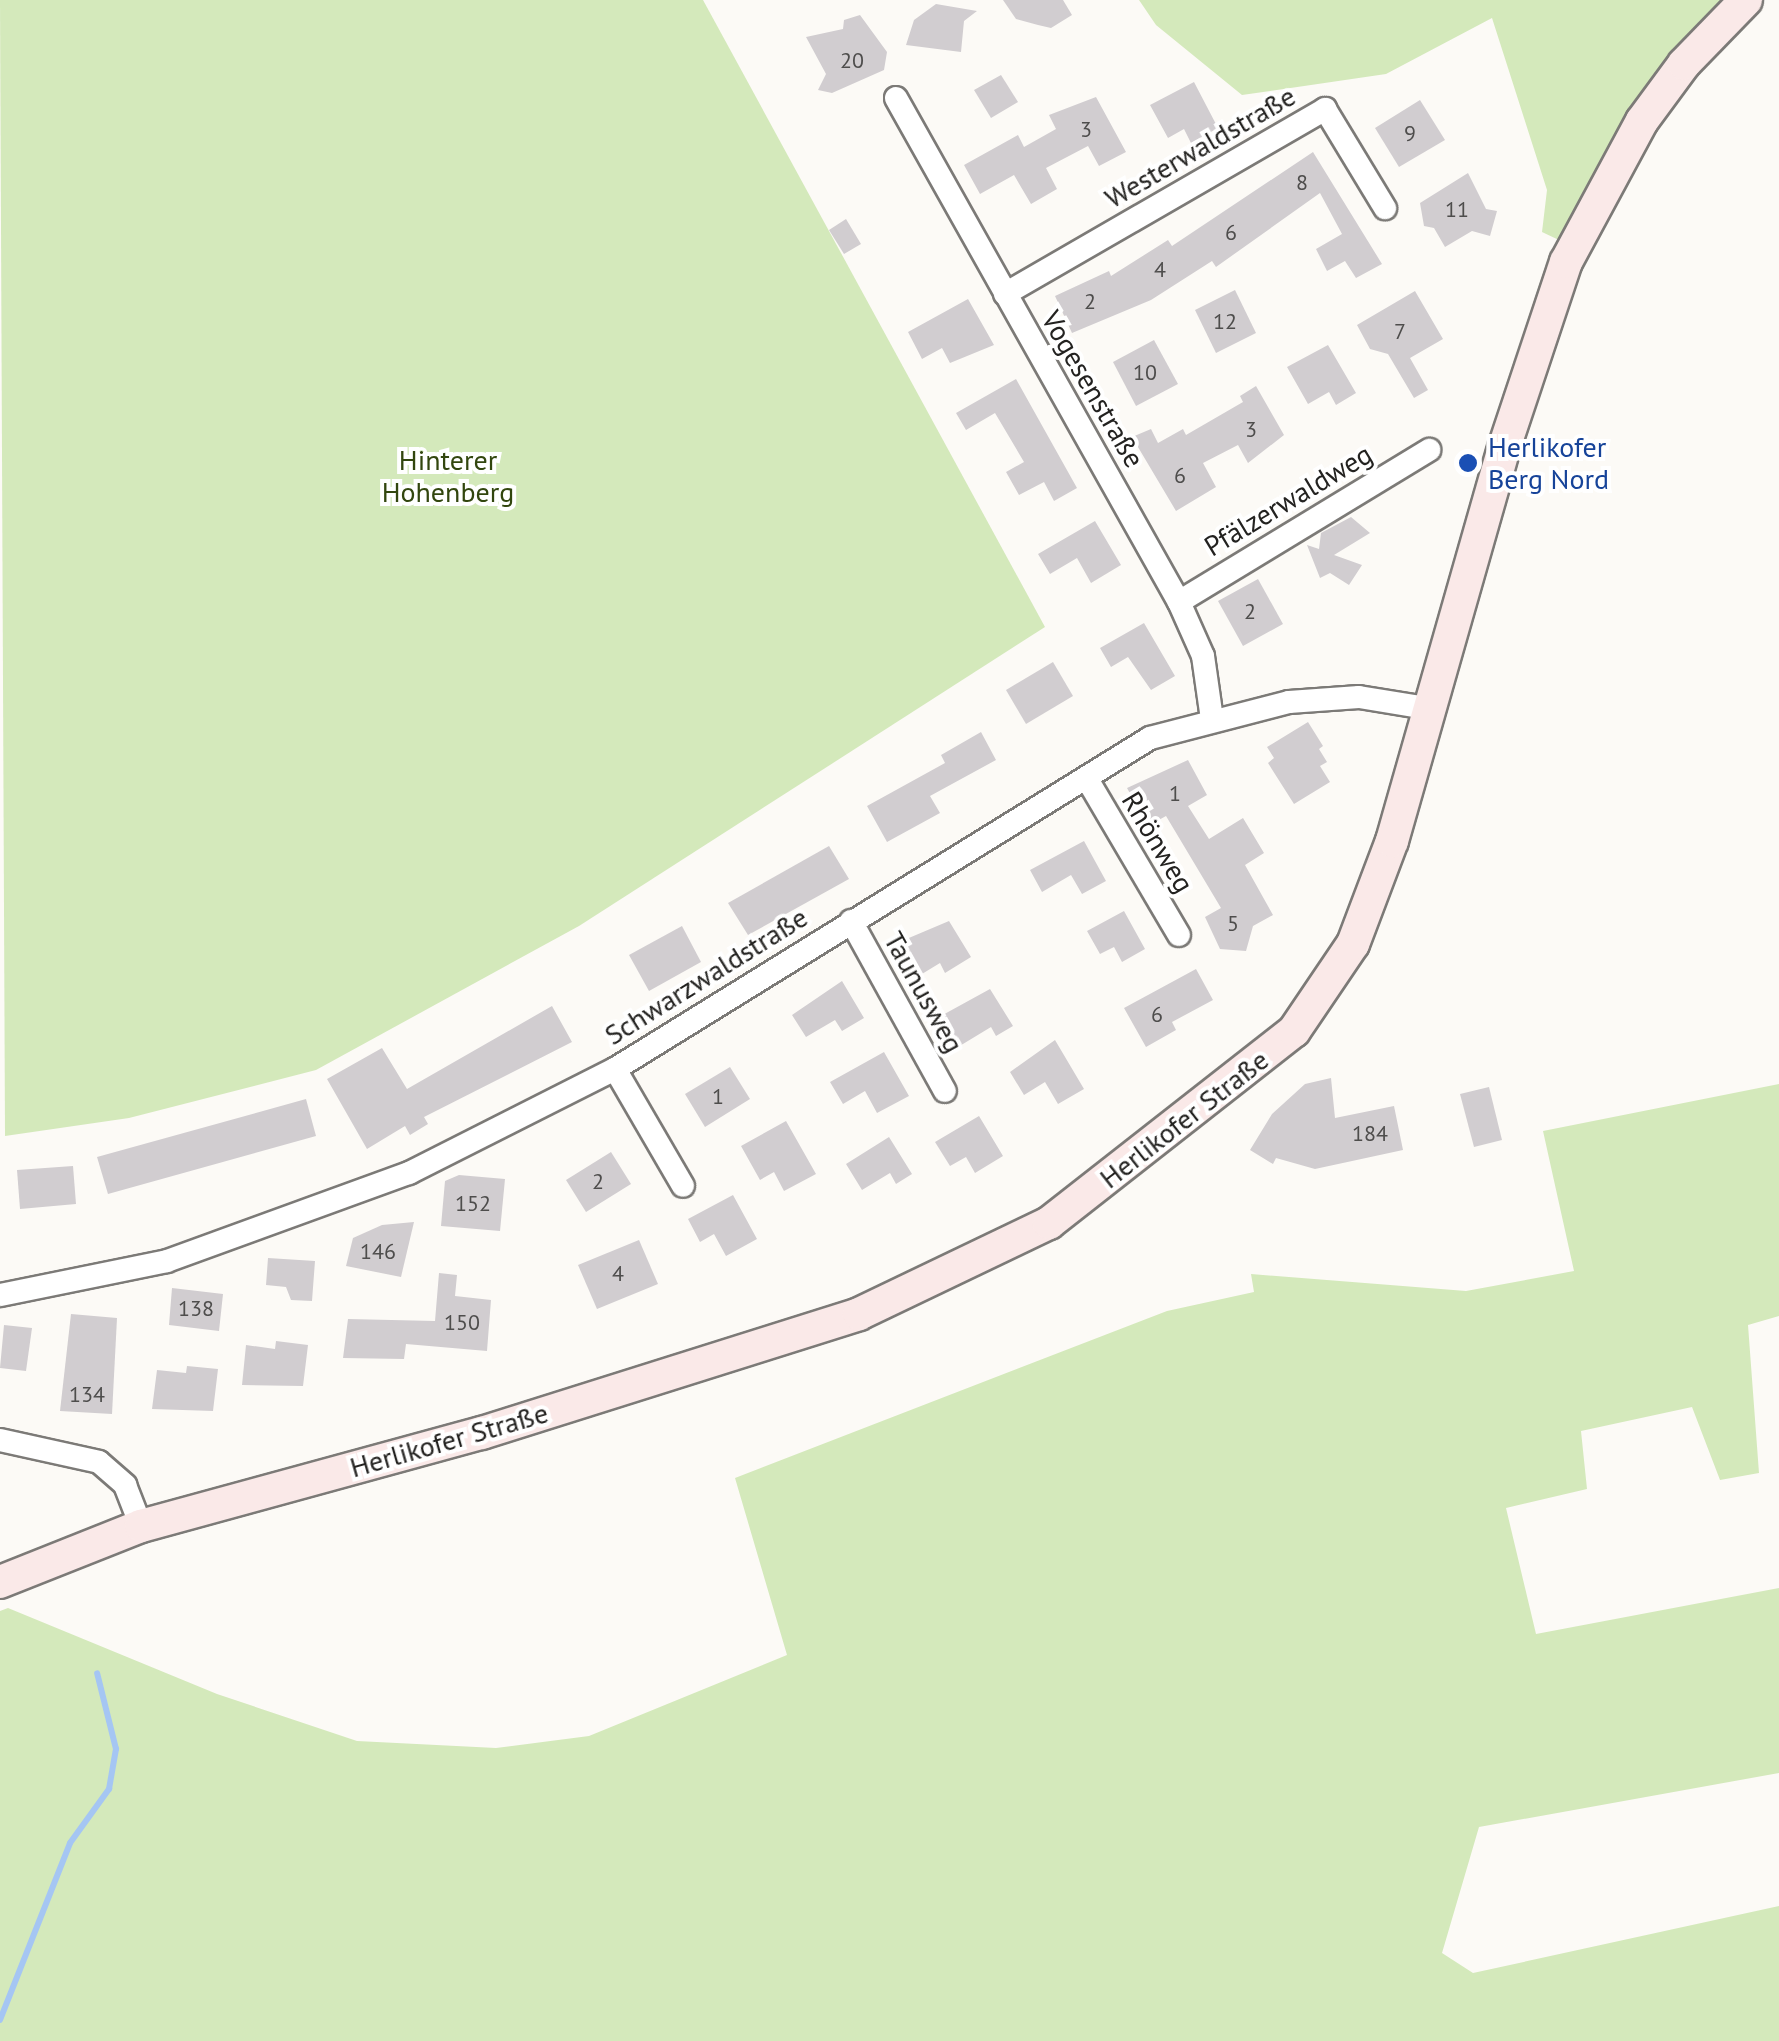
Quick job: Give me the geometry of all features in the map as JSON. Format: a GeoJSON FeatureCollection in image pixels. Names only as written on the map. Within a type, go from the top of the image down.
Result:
{"type":"FeatureCollection","features":[{"type":"Feature","properties":{"kind":"main road","name":"Herlikofer Straße"},"geometry":{"type":"LineString","coordinates":[[0,1582],[142,1526],[482,1433],[858,1314],[1049,1224],[1294,1031],[1353,944],[1392,840],[1427,708],[1566,262],[1642,121],[1746,0]]}},
{"type":"Feature","properties":{"kind":"street","name":"Vogesenstraße"},"geometry":{"type":"LineString","coordinates":[[896,98],[1179,602],[1203,656],[1212,720]]}},
{"type":"Feature","properties":{"kind":"street","name":"Westerwaldstraße"},"geometry":{"type":"LineString","coordinates":[[1004,294],[1326,110],[1384,208]]}},
{"type":"Feature","properties":{"kind":"street","name":"Pfälzerwaldweg"},"geometry":{"type":"LineString","coordinates":[[1179,602],[1428,450]]}},
{"type":"Feature","properties":{"kind":"street","name":"Schwarzwaldstraße"},"geometry":{"type":"LineString","coordinates":[[0,1295],[167,1261],[409,1173],[615,1069],[1150,738],[1289,702],[1359,697],[1427,708]]}},
{"type":"Feature","properties":{"kind":"street","name":"Rhönweg"},"geometry":{"type":"LineString","coordinates":[[1086,779],[1179,935]]}},
{"type":"Feature","properties":{"kind":"street","name":"Taunusweg"},"geometry":{"type":"LineString","coordinates":[[851,921],[945,1091]]}},
{"type":"Feature","properties":{"kind":"street"},"geometry":{"type":"LineString","coordinates":[[615,1069],[682,1186]]}},
{"type":"Feature","properties":{"kind":"street"},"geometry":{"type":"LineString","coordinates":[[0,1440],[99,1462],[125,1485],[142,1526]]}},
{"type":"Feature","properties":{"kind":"green space","name":"Hinterer Hohenberg"},"geometry":{"type":"Polygon","coordinates":[[[0,0],[703,0],[1045,627],[579,926],[316,1070],[129,1118],[5,1136],[0,0]]]}},
{"type":"Feature","properties":{"kind":"green space"},"geometry":{"type":"Polygon","coordinates":[[[1139,0],[1725,0],[1633,108],[1561,241],[1542,232],[1547,190],[1492,18],[1386,74],[1242,95],[1156,25],[1139,0]]]}},
{"type":"Feature","properties":{"kind":"green space"},"geometry":{"type":"Polygon","coordinates":[[[1779,1084],[1779,1316],[1748,1325],[1759,1473],[1720,1480],[1692,1407],[1581,1431],[1587,1489],[1506,1508],[1536,1634],[1779,1588],[1779,1773],[1479,1827],[1442,1953],[1473,1973],[1779,1906],[1779,2041],[0,2041],[0,1611],[8,1608],[217,1694],[357,1741],[496,1748],[589,1736],[787,1655],[735,1478],[1167,1311],[1254,1292],[1251,1274],[1466,1291],[1574,1271],[1543,1131],[1779,1084]]]}},
{"type":"Feature","properties":{"kind":"building"},"geometry":{"type":"Polygon","coordinates":[[[1003,0],[1063,0],[1072,15],[1051,28],[1016,19],[1003,0]]]}},
{"type":"Feature","properties":{"kind":"building"},"geometry":{"type":"Polygon","coordinates":[[[936,4],[977,11],[964,21],[961,52],[906,45],[914,20],[936,4]]]}},
{"type":"Feature","properties":{"kind":"building"},"geometry":{"type":"Polygon","coordinates":[[[860,15],[887,52],[884,70],[832,93],[818,90],[826,74],[806,37],[843,29],[844,20],[860,15]]]}},
{"type":"Feature","properties":{"kind":"building"},"geometry":{"type":"Polygon","coordinates":[[[1001,75],[1018,102],[991,118],[974,90],[1001,75]]]}},
{"type":"Feature","properties":{"kind":"building"},"geometry":{"type":"Polygon","coordinates":[[[1194,82],[1218,128],[1191,143],[1184,129],[1168,138],[1150,105],[1194,82]]]}},
{"type":"Feature","properties":{"kind":"building"},"geometry":{"type":"Polygon","coordinates":[[[1096,97],[1126,152],[1099,166],[1088,146],[1046,168],[1057,189],[1031,204],[1014,175],[980,194],[964,165],[1018,135],[1024,147],[1056,129],[1049,115],[1096,97]]]}},
{"type":"Feature","properties":{"kind":"building"},"geometry":{"type":"Polygon","coordinates":[[[1420,100],[1445,140],[1399,167],[1375,128],[1420,100]]]}},
{"type":"Feature","properties":{"kind":"building"},"geometry":{"type":"Polygon","coordinates":[[[1313,152],[1382,264],[1356,278],[1345,261],[1327,271],[1316,249],[1342,234],[1320,193],[1216,267],[1212,261],[1151,300],[1072,333],[1055,296],[1109,271],[1111,276],[1168,240],[1172,246],[1313,152]]]}},
{"type":"Feature","properties":{"kind":"building"},"geometry":{"type":"Polygon","coordinates":[[[1468,173],[1486,209],[1497,211],[1490,236],[1472,231],[1445,247],[1434,228],[1424,226],[1420,203],[1468,173]]]}},
{"type":"Feature","properties":{"kind":"building"},"geometry":{"type":"Polygon","coordinates":[[[846,219],[861,244],[844,254],[829,230],[846,219]]]}},
{"type":"Feature","properties":{"kind":"building"},"geometry":{"type":"Polygon","coordinates":[[[1235,290],[1256,333],[1216,353],[1195,310],[1235,290]]]}},
{"type":"Feature","properties":{"kind":"building"},"geometry":{"type":"Polygon","coordinates":[[[1415,291],[1443,339],[1410,358],[1428,390],[1414,398],[1388,354],[1370,349],[1357,325],[1415,291]]]}},
{"type":"Feature","properties":{"kind":"building"},"geometry":{"type":"Polygon","coordinates":[[[968,299],[994,345],[950,363],[942,348],[922,359],[908,332],[968,299]]]}},
{"type":"Feature","properties":{"kind":"building"},"geometry":{"type":"Polygon","coordinates":[[[1154,340],[1178,384],[1136,406],[1113,362],[1154,340]]]}},
{"type":"Feature","properties":{"kind":"building"},"geometry":{"type":"Polygon","coordinates":[[[1328,345],[1356,393],[1336,405],[1329,392],[1308,404],[1287,367],[1328,345]]]}},
{"type":"Feature","properties":{"kind":"building"},"geometry":{"type":"Polygon","coordinates":[[[1016,379],[1077,488],[1054,501],[1044,482],[1019,495],[1006,472],[1024,462],[995,413],[966,430],[956,413],[1016,379]]]}},
{"type":"Feature","properties":{"kind":"building"},"geometry":{"type":"Polygon","coordinates":[[[1256,386],[1284,435],[1248,463],[1238,445],[1203,463],[1216,487],[1176,511],[1132,437],[1151,429],[1158,443],[1183,429],[1186,435],[1243,402],[1240,396],[1256,386]]]}},
{"type":"Feature","properties":{"kind":"building"},"geometry":{"type":"Polygon","coordinates":[[[1351,517],[1370,533],[1334,555],[1362,565],[1349,585],[1330,573],[1320,578],[1307,545],[1319,549],[1321,533],[1351,517]]]}},
{"type":"Feature","properties":{"kind":"building"},"geometry":{"type":"Polygon","coordinates":[[[1095,521],[1121,565],[1091,583],[1077,558],[1050,574],[1038,554],[1095,521]]]}},
{"type":"Feature","properties":{"kind":"building"},"geometry":{"type":"Polygon","coordinates":[[[1258,579],[1283,624],[1243,646],[1218,601],[1258,579]]]}},
{"type":"Feature","properties":{"kind":"building"},"geometry":{"type":"Polygon","coordinates":[[[1144,623],[1175,676],[1151,690],[1128,657],[1111,667],[1100,648],[1144,623]]]}},
{"type":"Feature","properties":{"kind":"building"},"geometry":{"type":"Polygon","coordinates":[[[1053,662],[1073,696],[1026,724],[1006,690],[1053,662]]]}},
{"type":"Feature","properties":{"kind":"building"},"geometry":{"type":"Polygon","coordinates":[[[1308,722],[1323,746],[1319,749],[1327,762],[1320,766],[1330,782],[1294,804],[1268,763],[1274,758],[1267,747],[1308,722]]]}},
{"type":"Feature","properties":{"kind":"building"},"geometry":{"type":"Polygon","coordinates":[[[981,732],[996,760],[930,796],[940,813],[887,842],[867,806],[945,763],[941,755],[981,732]]]}},
{"type":"Feature","properties":{"kind":"building"},"geometry":{"type":"Polygon","coordinates":[[[1188,760],[1207,795],[1188,806],[1209,839],[1243,818],[1264,853],[1245,865],[1273,915],[1253,926],[1246,951],[1220,949],[1205,917],[1221,908],[1166,816],[1148,826],[1127,788],[1188,760]]]}},
{"type":"Feature","properties":{"kind":"building"},"geometry":{"type":"Polygon","coordinates":[[[1084,841],[1106,881],[1082,894],[1071,875],[1042,892],[1030,870],[1084,841]]]}},
{"type":"Feature","properties":{"kind":"building"},"geometry":{"type":"Polygon","coordinates":[[[829,846],[849,879],[748,935],[728,903],[829,846]]]}},
{"type":"Feature","properties":{"kind":"building"},"geometry":{"type":"Polygon","coordinates":[[[1124,911],[1145,949],[1122,962],[1114,947],[1100,954],[1087,931],[1124,911]]]}},
{"type":"Feature","properties":{"kind":"building"},"geometry":{"type":"Polygon","coordinates":[[[949,921],[971,957],[945,973],[940,963],[917,977],[897,943],[949,921]]]}},
{"type":"Feature","properties":{"kind":"building"},"geometry":{"type":"Polygon","coordinates":[[[682,926],[701,962],[649,991],[629,955],[682,926]]]}},
{"type":"Feature","properties":{"kind":"building"},"geometry":{"type":"Polygon","coordinates":[[[1196,969],[1213,1000],[1172,1022],[1176,1030],[1146,1047],[1124,1008],[1196,969]]]}},
{"type":"Feature","properties":{"kind":"building"},"geometry":{"type":"Polygon","coordinates":[[[842,981],[864,1018],[842,1031],[835,1020],[806,1037],[792,1015],[842,981]]]}},
{"type":"Feature","properties":{"kind":"building"},"geometry":{"type":"Polygon","coordinates":[[[990,989],[1013,1026],[996,1036],[991,1027],[958,1047],[939,1017],[990,989]]]}},
{"type":"Feature","properties":{"kind":"building"},"geometry":{"type":"Polygon","coordinates":[[[552,1006],[572,1042],[424,1117],[428,1124],[410,1135],[405,1126],[367,1149],[327,1079],[382,1048],[407,1089],[552,1006]]]}},
{"type":"Feature","properties":{"kind":"building"},"geometry":{"type":"Polygon","coordinates":[[[1055,1040],[1084,1089],[1058,1104],[1045,1082],[1024,1095],[1010,1072],[1055,1040]]]}},
{"type":"Feature","properties":{"kind":"building"},"geometry":{"type":"Polygon","coordinates":[[[884,1052],[909,1096],[877,1113],[865,1091],[843,1104],[830,1082],[884,1052]]]}},
{"type":"Feature","properties":{"kind":"building"},"geometry":{"type":"Polygon","coordinates":[[[730,1067],[750,1099],[705,1127],[685,1094],[730,1067]]]}},
{"type":"Feature","properties":{"kind":"building"},"geometry":{"type":"Polygon","coordinates":[[[1331,1078],[1335,1118],[1394,1106],[1403,1150],[1315,1169],[1276,1158],[1273,1164],[1250,1150],[1272,1114],[1305,1084],[1331,1078]]]}},
{"type":"Feature","properties":{"kind":"building"},"geometry":{"type":"Polygon","coordinates":[[[1489,1087],[1502,1140],[1474,1147],[1460,1094],[1489,1087]]]}},
{"type":"Feature","properties":{"kind":"building"},"geometry":{"type":"Polygon","coordinates":[[[306,1099],[316,1136],[108,1194],[97,1157],[306,1099]]]}},
{"type":"Feature","properties":{"kind":"building"},"geometry":{"type":"Polygon","coordinates":[[[979,1116],[1003,1156],[975,1173],[966,1157],[950,1166],[935,1142],[979,1116]]]}},
{"type":"Feature","properties":{"kind":"building"},"geometry":{"type":"Polygon","coordinates":[[[786,1121],[816,1174],[784,1191],[774,1172],[760,1180],[741,1146],[786,1121]]]}},
{"type":"Feature","properties":{"kind":"building"},"geometry":{"type":"Polygon","coordinates":[[[889,1137],[912,1174],[896,1184],[890,1173],[862,1190],[846,1164],[889,1137]]]}},
{"type":"Feature","properties":{"kind":"building"},"geometry":{"type":"Polygon","coordinates":[[[611,1152],[631,1184],[586,1212],[566,1180],[611,1152]]]}},
{"type":"Feature","properties":{"kind":"building"},"geometry":{"type":"Polygon","coordinates":[[[73,1166],[76,1204],[20,1209],[17,1170],[73,1166]]]}},
{"type":"Feature","properties":{"kind":"building"},"geometry":{"type":"Polygon","coordinates":[[[459,1175],[505,1179],[500,1231],[441,1226],[445,1181],[459,1175]]]}},
{"type":"Feature","properties":{"kind":"building"},"geometry":{"type":"Polygon","coordinates":[[[733,1195],[757,1239],[726,1256],[714,1234],[700,1242],[688,1219],[733,1195]]]}},
{"type":"Feature","properties":{"kind":"building"},"geometry":{"type":"Polygon","coordinates":[[[414,1222],[401,1277],[346,1266],[353,1238],[382,1225],[414,1222]]]}},
{"type":"Feature","properties":{"kind":"building"},"geometry":{"type":"Polygon","coordinates":[[[639,1240],[658,1284],[597,1309],[578,1265],[639,1240]]]}},
{"type":"Feature","properties":{"kind":"building"},"geometry":{"type":"Polygon","coordinates":[[[268,1258],[315,1261],[312,1301],[291,1300],[286,1287],[266,1285],[268,1258]]]}},
{"type":"Feature","properties":{"kind":"building"},"geometry":{"type":"Polygon","coordinates":[[[439,1273],[457,1275],[455,1296],[491,1300],[487,1351],[406,1344],[404,1359],[343,1358],[348,1319],[435,1321],[439,1273]]]}},
{"type":"Feature","properties":{"kind":"building"},"geometry":{"type":"Polygon","coordinates":[[[172,1288],[223,1294],[219,1331],[169,1325],[172,1288]]]}},
{"type":"Feature","properties":{"kind":"building"},"geometry":{"type":"Polygon","coordinates":[[[71,1314],[117,1318],[112,1414],[60,1411],[71,1314]]]}},
{"type":"Feature","properties":{"kind":"building"},"geometry":{"type":"Polygon","coordinates":[[[4,1325],[32,1328],[26,1371],[0,1368],[4,1325]]]}},
{"type":"Feature","properties":{"kind":"building"},"geometry":{"type":"Polygon","coordinates":[[[276,1341],[308,1345],[303,1386],[242,1385],[246,1345],[275,1349],[276,1341]]]}},
{"type":"Feature","properties":{"kind":"building"},"geometry":{"type":"Polygon","coordinates":[[[187,1366],[218,1369],[213,1411],[152,1409],[157,1370],[186,1373],[187,1366]]]}},
{"type":"Feature","properties":{"kind":"waterway"},"geometry":{"type":"LineString","coordinates":[[0,2020],[70,1843],[109,1789],[116,1749],[97,1673]]}},
{"type":"Feature","properties":{"kind":"place","name":"Herlikofer Berg Nord"},"geometry":{"type":"Point","coordinates":[1468,463]}}]}
